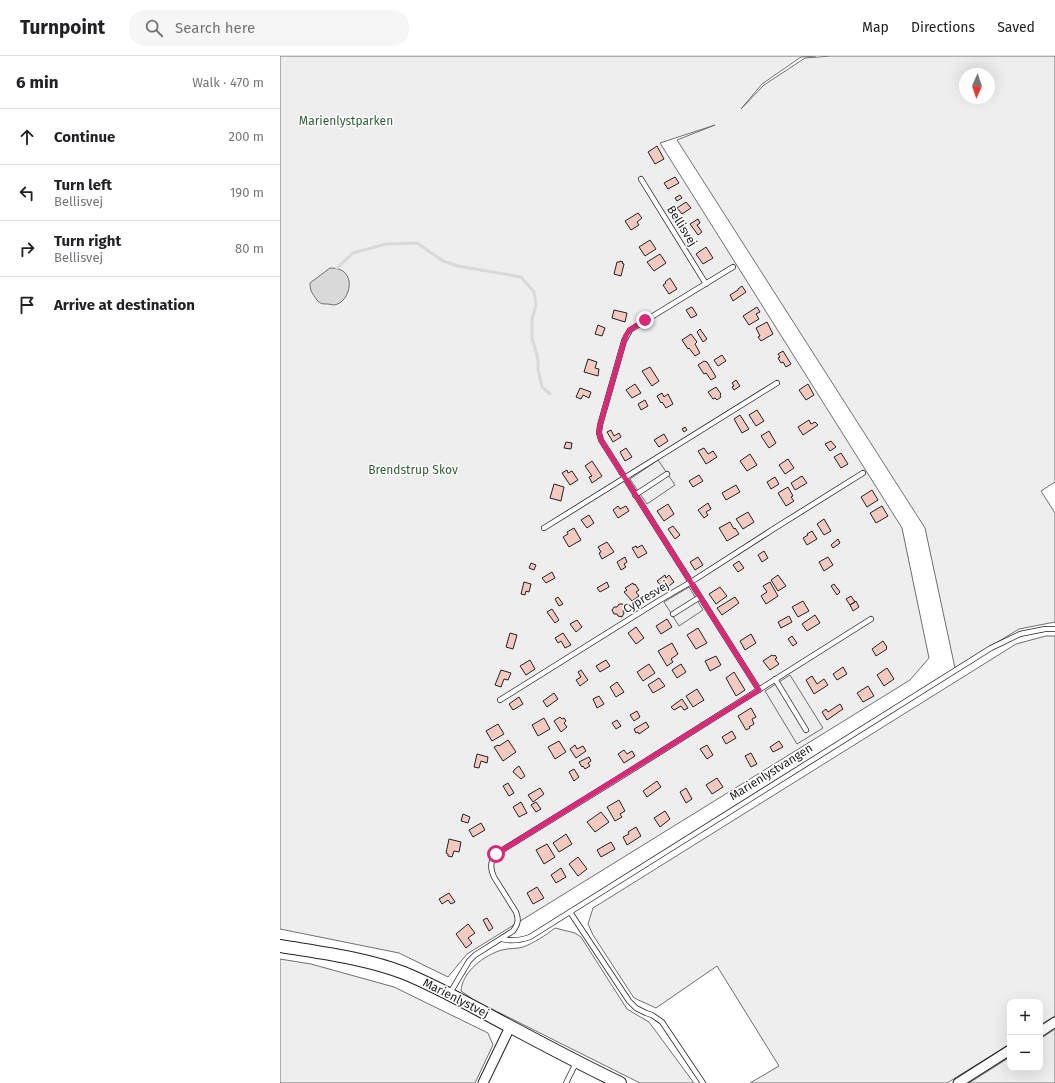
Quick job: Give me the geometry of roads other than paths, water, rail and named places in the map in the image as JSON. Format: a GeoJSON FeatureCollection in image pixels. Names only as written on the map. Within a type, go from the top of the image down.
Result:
{"type":"FeatureCollection","features":[{"type":"Feature","properties":{"kind":"street","name":"Marienlystvej"},"geometry":{"type":"LineString","coordinates":[[280,946],[352,958],[377,964],[403,973],[450,994],[510,1027],[620,1083]]}},
{"type":"Feature","properties":{"kind":"street"},"geometry":{"type":"LineString","coordinates":[[1043,1030],[1055,1022]]}},
{"type":"Feature","properties":{"kind":"street"},"geometry":{"type":"LineString","coordinates":[[483,1083],[510,1027]]}},
{"type":"Feature","properties":{"kind":"street"},"geometry":{"type":"LineString","coordinates":[[958,1083],[1007,1052]]}},
{"type":"Feature","properties":{"kind":"lane","name":"Bellisvej"},"geometry":{"type":"LineString","coordinates":[[641,179],[706,284]]}},
{"type":"Feature","properties":{"kind":"lane"},"geometry":{"type":"LineString","coordinates":[[733,267],[630,330],[626,335],[599,433],[601,440],[635,495],[759,690]]}},
{"type":"Feature","properties":{"kind":"lane"},"geometry":{"type":"LineString","coordinates":[[544,528],[777,382]]}},
{"type":"Feature","properties":{"kind":"lane","name":"Cypresvej"},"geometry":{"type":"LineString","coordinates":[[500,700],[864,473]]}},
{"type":"Feature","properties":{"kind":"lane"},"geometry":{"type":"LineString","coordinates":[[635,495],[667,474]]}},
{"type":"Feature","properties":{"kind":"lane"},"geometry":{"type":"LineString","coordinates":[[673,614],[700,597]]}},
{"type":"Feature","properties":{"kind":"lane"},"geometry":{"type":"LineString","coordinates":[[450,994],[469,961],[475,955],[513,931],[517,924],[518,918],[516,912],[491,871],[492,859],[496,854],[871,619]]}},
{"type":"Feature","properties":{"kind":"lane","name":"Marienlystvangen"},"geometry":{"type":"LineString","coordinates":[[502,939],[507,941],[530,937],[991,648],[1020,634],[1045,629],[1055,629]]}},
{"type":"Feature","properties":{"kind":"lane"},"geometry":{"type":"LineString","coordinates":[[775,679],[806,730]]}},
{"type":"Feature","properties":{"kind":"lane"},"geometry":{"type":"LineString","coordinates":[[570,912],[628,1002],[636,1008],[652,1014],[662,1022],[703,1083]]}},
{"type":"Feature","properties":{"kind":"lane"},"geometry":{"type":"LineString","coordinates":[[566,1083],[577,1062]]}},
{"type":"Feature","properties":{"kind":"waterway"},"geometry":{"type":"LineString","coordinates":[[337,268],[353,253],[386,244],[417,243],[443,261],[458,266],[521,277],[534,292],[536,305],[532,319],[532,338],[538,359],[538,370],[542,387],[550,394]]}},
{"type":"Feature","properties":{"kind":"park label","name":"Marienlystparken"},"geometry":{"type":"Point","coordinates":[346,121]}},
{"type":"Feature","properties":{"kind":"park label","name":"Brendstrup Skov"},"geometry":{"type":"Point","coordinates":[413,470]}}]}
